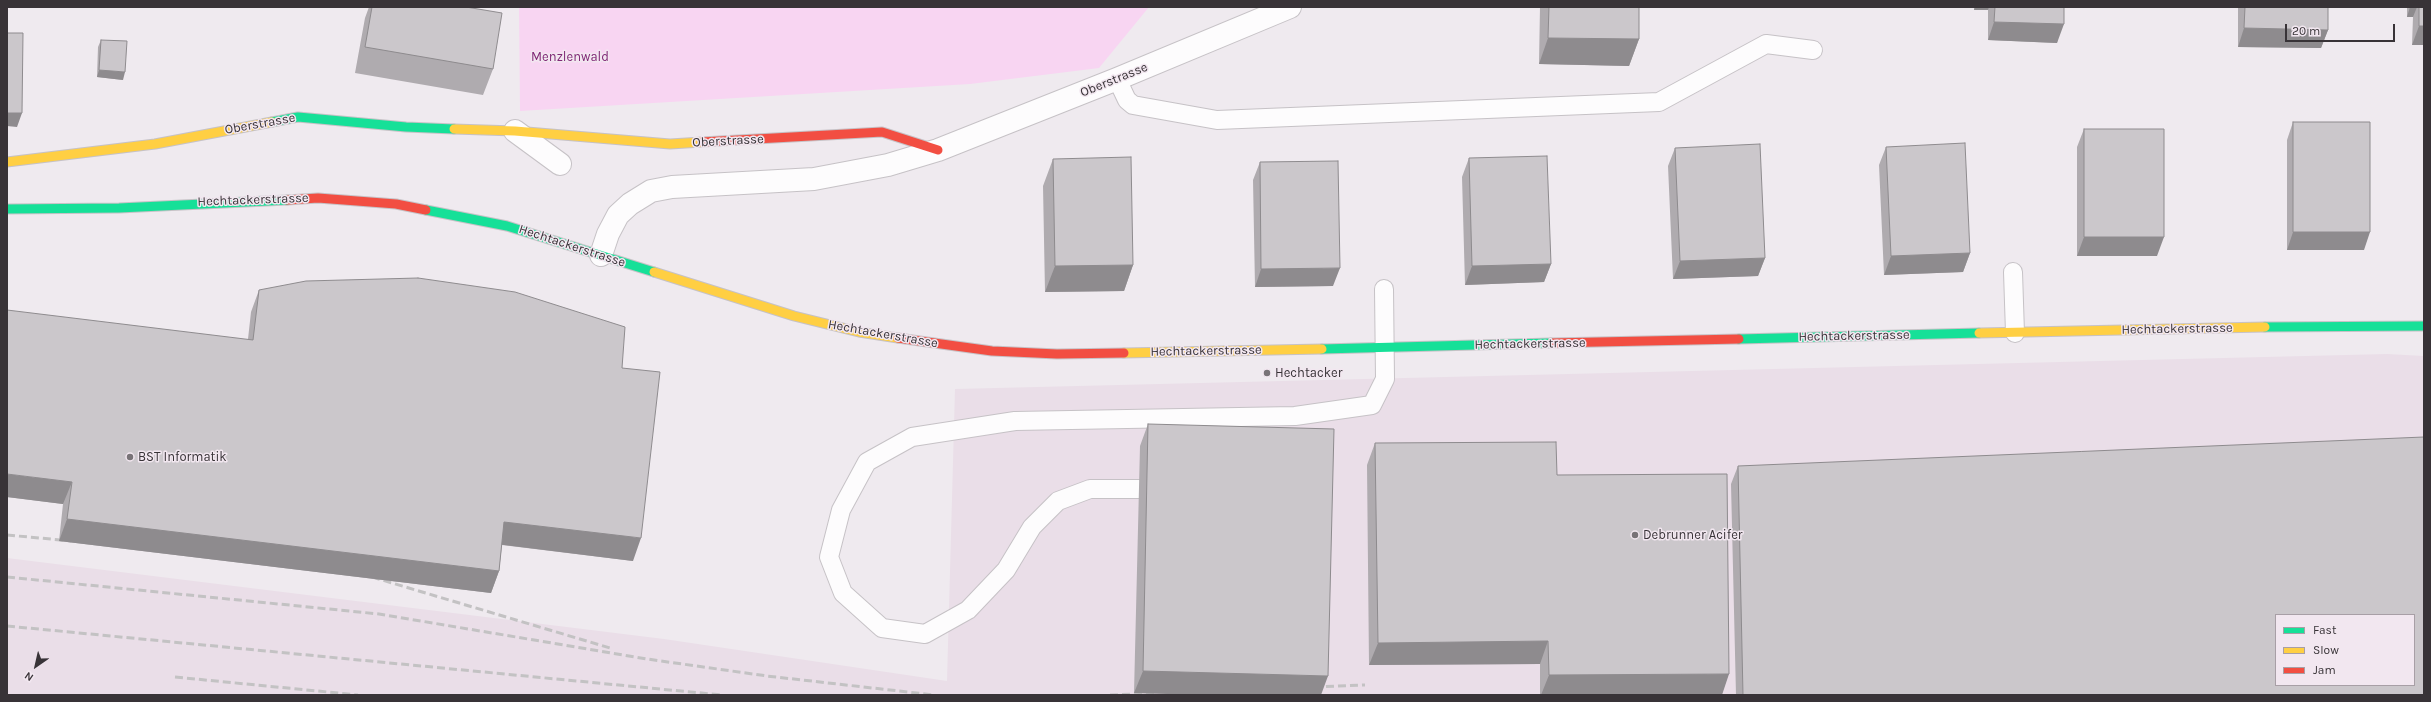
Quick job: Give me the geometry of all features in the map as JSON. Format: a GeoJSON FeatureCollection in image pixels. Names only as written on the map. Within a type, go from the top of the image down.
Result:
{"type":"FeatureCollection","features":[{"type":"Feature","properties":{"kind":"street","name":"Oberstrasse"},"geometry":{"type":"LineString","coordinates":[[601,255],[608,234],[618,215],[630,204],[651,191],[672,187],[814,179],[888,165],[938,150],[1117,79],[1290,7]]}},
{"type":"Feature","properties":{"kind":"street","name":"Oberstrasse"},"geometry":{"type":"LineString","coordinates":[[7,162],[154,144],[298,117],[406,127],[515,131],[670,144],[882,132],[938,150]]}},
{"type":"Feature","properties":{"kind":"street"},"geometry":{"type":"LineString","coordinates":[[515,131],[560,164]]}},
{"type":"Feature","properties":{"kind":"street","name":"Hechtackerstrasse"},"geometry":{"type":"LineString","coordinates":[[7,209],[119,208],[318,198],[396,204],[507,226],[731,297],[830,325],[859,332],[992,351],[1057,354],[1385,348],[2210,328],[2424,326]]}},
{"type":"Feature","properties":{"kind":"lane"},"geometry":{"type":"LineString","coordinates":[[1117,79],[1127,100],[1133,106],[1217,120],[1659,102],[1766,44],[1813,50]]}},
{"type":"Feature","properties":{"kind":"lane"},"geometry":{"type":"LineString","coordinates":[[2013,272],[2015,333]]}},
{"type":"Feature","properties":{"kind":"lane"},"geometry":{"type":"LineString","coordinates":[[1139,489],[1090,489],[1058,501],[1032,527],[1006,570],[968,610],[925,634],[882,628],[843,593],[830,557],[841,510],[867,462],[912,437],[1015,421],[1295,416],[1372,405],[1385,379],[1384,289]]}},
{"type":"Feature","properties":{"kind":"shaded area"},"geometry":{"type":"Polygon","coordinates":[[[2387,354],[2424,356],[2424,695],[7,695],[7,558],[664,639],[947,681],[955,389],[2387,354]]]}},
{"type":"Feature","properties":{"kind":"green space","name":"Menzlenwald"},"geometry":{"type":"Polygon","coordinates":[[[519,7],[1149,7],[1099,68],[970,84],[520,111],[519,7]]]}},
{"type":"Feature","properties":{"kind":"building"},"geometry":{"type":"Polygon","coordinates":[[[372,7],[466,7],[502,13],[493,69],[365,47],[372,7]]]}},
{"type":"Feature","properties":{"kind":"building"},"geometry":{"type":"Polygon","coordinates":[[[1549,7],[1639,7],[1639,39],[1548,38],[1549,7]]]}},
{"type":"Feature","properties":{"kind":"building"},"geometry":{"type":"Polygon","coordinates":[[[1995,7],[2064,7],[2064,24],[1994,22],[1995,7]]]}},
{"type":"Feature","properties":{"kind":"building"},"geometry":{"type":"Polygon","coordinates":[[[2245,7],[2328,7],[2328,30],[2244,28],[2245,7]]]}},
{"type":"Feature","properties":{"kind":"building"},"geometry":{"type":"Polygon","coordinates":[[[2419,7],[2424,7],[2424,26],[2419,26],[2419,7]]]}},
{"type":"Feature","properties":{"kind":"building"},"geometry":{"type":"Polygon","coordinates":[[[7,33],[23,33],[22,113],[7,113],[7,33]]]}},
{"type":"Feature","properties":{"kind":"building"},"geometry":{"type":"Polygon","coordinates":[[[101,40],[127,41],[125,72],[99,70],[101,40]]]}},
{"type":"Feature","properties":{"kind":"building"},"geometry":{"type":"Polygon","coordinates":[[[2293,122],[2370,122],[2370,232],[2293,232],[2293,122]]]}},
{"type":"Feature","properties":{"kind":"building"},"geometry":{"type":"Polygon","coordinates":[[[2084,129],[2164,129],[2164,237],[2084,237],[2084,129]]]}},
{"type":"Feature","properties":{"kind":"building"},"geometry":{"type":"Polygon","coordinates":[[[1965,143],[1970,253],[1891,256],[1886,147],[1965,143]]]}},
{"type":"Feature","properties":{"kind":"building"},"geometry":{"type":"Polygon","coordinates":[[[1760,144],[1765,258],[1680,261],[1675,148],[1760,144]]]}},
{"type":"Feature","properties":{"kind":"building"},"geometry":{"type":"Polygon","coordinates":[[[1547,156],[1551,264],[1472,266],[1469,158],[1547,156]]]}},
{"type":"Feature","properties":{"kind":"building"},"geometry":{"type":"Polygon","coordinates":[[[1131,157],[1133,265],[1055,266],[1053,159],[1131,157]]]}},
{"type":"Feature","properties":{"kind":"building"},"geometry":{"type":"Polygon","coordinates":[[[1338,161],[1340,268],[1261,269],[1260,162],[1338,161]]]}},
{"type":"Feature","properties":{"kind":"building"},"geometry":{"type":"Polygon","coordinates":[[[418,278],[515,292],[625,327],[622,368],[660,372],[641,538],[504,522],[499,571],[67,519],[72,482],[7,474],[7,310],[253,340],[259,290],[306,281],[418,278]]]}},
{"type":"Feature","properties":{"kind":"building"},"geometry":{"type":"Polygon","coordinates":[[[1148,424],[1334,429],[1328,676],[1143,671],[1148,424]]]}},
{"type":"Feature","properties":{"kind":"building"},"geometry":{"type":"Polygon","coordinates":[[[2424,437],[2424,695],[1743,695],[1738,466],[2424,437]]]}},
{"type":"Feature","properties":{"kind":"building"},"geometry":{"type":"Polygon","coordinates":[[[1556,442],[1557,475],[1727,474],[1729,674],[1549,675],[1548,641],[1378,643],[1375,443],[1556,442]]]}},
{"type":"Feature","properties":{"kind":"railway"},"geometry":{"type":"LineString","coordinates":[[7,535],[71,541]]}},
{"type":"Feature","properties":{"kind":"railway"},"geometry":{"type":"LineString","coordinates":[[7,577],[379,614],[647,659],[767,676],[934,695]]}},
{"type":"Feature","properties":{"kind":"railway"},"geometry":{"type":"LineString","coordinates":[[372,577],[610,648]]}},
{"type":"Feature","properties":{"kind":"railway"},"geometry":{"type":"LineString","coordinates":[[7,626],[722,695]]}},
{"type":"Feature","properties":{"kind":"railway"},"geometry":{"type":"LineString","coordinates":[[175,677],[358,695]]}},
{"type":"Feature","properties":{"kind":"railway"},"geometry":{"type":"LineString","coordinates":[[1314,687],[1365,685]]}},
{"type":"Feature","properties":{"kind":"railway"},"geometry":{"type":"LineString","coordinates":[[1110,695],[1158,693]]}},
{"type":"Feature","properties":{"kind":"traffic: fast"},"geometry":{"type":"LineString","coordinates":[[272,122],[298,117],[406,127],[454,129]]}},
{"type":"Feature","properties":{"kind":"traffic: fast"},"geometry":{"type":"LineString","coordinates":[[7,209],[119,208],[287,200]]}},
{"type":"Feature","properties":{"kind":"traffic: fast"},"geometry":{"type":"LineString","coordinates":[[426,210],[507,226],[654,272]]}},
{"type":"Feature","properties":{"kind":"traffic: fast"},"geometry":{"type":"LineString","coordinates":[[2265,327],[2424,326]]}},
{"type":"Feature","properties":{"kind":"traffic: fast"},"geometry":{"type":"LineString","coordinates":[[1739,339],[1979,333]]}},
{"type":"Feature","properties":{"kind":"traffic: fast"},"geometry":{"type":"LineString","coordinates":[[1322,349],[1551,343]]}},
{"type":"Feature","properties":{"kind":"traffic: slow"},"geometry":{"type":"LineString","coordinates":[[7,162],[155,144],[272,122]]}},
{"type":"Feature","properties":{"kind":"traffic: slow"},"geometry":{"type":"LineString","coordinates":[[454,129],[515,131],[670,144],[702,142]]}},
{"type":"Feature","properties":{"kind":"traffic: slow"},"geometry":{"type":"LineString","coordinates":[[654,272],[794,316],[859,332],[898,338]]}},
{"type":"Feature","properties":{"kind":"traffic: slow"},"geometry":{"type":"LineString","coordinates":[[1979,333],[2265,327]]}},
{"type":"Feature","properties":{"kind":"traffic: slow"},"geometry":{"type":"LineString","coordinates":[[1124,353],[1322,349]]}},
{"type":"Feature","properties":{"kind":"traffic: jam"},"geometry":{"type":"LineString","coordinates":[[702,142],[882,132],[938,150]]}},
{"type":"Feature","properties":{"kind":"traffic: jam"},"geometry":{"type":"LineString","coordinates":[[287,200],[318,198],[396,204],[426,210]]}},
{"type":"Feature","properties":{"kind":"traffic: jam"},"geometry":{"type":"LineString","coordinates":[[898,338],[992,351],[1057,354],[1124,353]]}},
{"type":"Feature","properties":{"kind":"traffic: jam"},"geometry":{"type":"LineString","coordinates":[[1551,343],[1739,339]]}},
{"type":"Feature","properties":{"kind":"place","name":"Hechtacker"},"geometry":{"type":"Point","coordinates":[1267,373]}},
{"type":"Feature","properties":{"kind":"place","name":"BST Informatik"},"geometry":{"type":"Point","coordinates":[130,457]}},
{"type":"Feature","properties":{"kind":"place","name":"Debrunner Acifer"},"geometry":{"type":"Point","coordinates":[1635,535]}}]}
